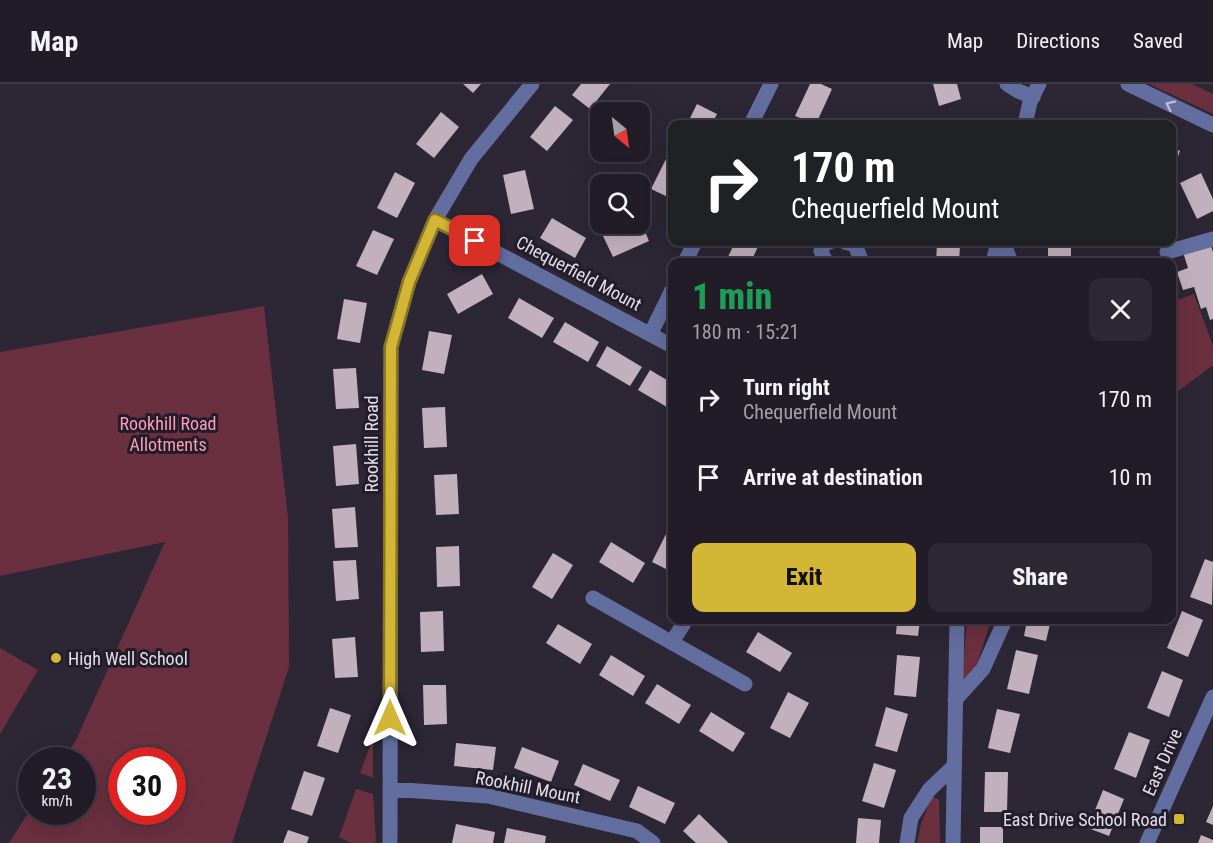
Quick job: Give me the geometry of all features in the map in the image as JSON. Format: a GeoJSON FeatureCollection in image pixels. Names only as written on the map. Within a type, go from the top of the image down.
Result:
{"type":"FeatureCollection","features":[{"type":"Feature","properties":{"kind":"street","name":"Rookhill Road"},"geometry":{"type":"LineString","coordinates":[[390,843],[391,347],[409,282],[435,220],[471,159],[531,84]]}},
{"type":"Feature","properties":{"kind":"street"},"geometry":{"type":"LineString","coordinates":[[753,120],[771,84]]}},
{"type":"Feature","properties":{"kind":"street"},"geometry":{"type":"LineString","coordinates":[[1007,84],[1018,91],[1036,90],[1026,120]]}},
{"type":"Feature","properties":{"kind":"street"},"geometry":{"type":"LineString","coordinates":[[1128,84],[1213,125]]}},
{"type":"Feature","properties":{"kind":"street","name":"Chequerfield Mount"},"geometry":{"type":"LineString","coordinates":[[435,220],[668,344]]}},
{"type":"Feature","properties":{"kind":"street"},"geometry":{"type":"LineString","coordinates":[[1167,252],[1213,239]]}},
{"type":"Feature","properties":{"kind":"street"},"geometry":{"type":"LineString","coordinates":[[651,333],[668,298]]}},
{"type":"Feature","properties":{"kind":"street"},"geometry":{"type":"LineString","coordinates":[[593,598],[745,684]]}},
{"type":"Feature","properties":{"kind":"street"},"geometry":{"type":"LineString","coordinates":[[672,642],[683,624]]}},
{"type":"Feature","properties":{"kind":"street"},"geometry":{"type":"LineString","coordinates":[[953,843],[957,624]]}},
{"type":"Feature","properties":{"kind":"street"},"geometry":{"type":"LineString","coordinates":[[955,700],[983,669],[1003,624]]}},
{"type":"Feature","properties":{"kind":"street","name":"East Drive"},"geometry":{"type":"LineString","coordinates":[[1147,843],[1213,697]]}},
{"type":"Feature","properties":{"kind":"street"},"geometry":{"type":"LineString","coordinates":[[907,843],[911,818],[929,790],[954,766]]}},
{"type":"Feature","properties":{"kind":"street","name":"Rookhill Mount"},"geometry":{"type":"LineString","coordinates":[[390,789],[488,796],[637,831],[653,843]]}},
{"type":"Feature","properties":{"kind":"green space"},"geometry":{"type":"Polygon","coordinates":[[[1149,84],[1192,84],[1213,94],[1213,114],[1149,84]]]}},
{"type":"Feature","properties":{"kind":"green space"},"geometry":{"type":"Polygon","coordinates":[[[1194,294],[1213,346],[1213,365],[1177,392],[1176,390],[1176,301],[1194,294]]]}},
{"type":"Feature","properties":{"kind":"green space","name":"Rookhill Road Allotments"},"geometry":{"type":"Polygon","coordinates":[[[264,306],[288,518],[289,667],[232,843],[9,843],[20,825],[96,825],[96,747],[71,747],[165,542],[0,576],[0,352],[264,306]]]}},
{"type":"Feature","properties":{"kind":"green space"},"geometry":{"type":"Polygon","coordinates":[[[967,624],[990,624],[977,664],[968,680],[962,681],[967,624]]]}},
{"type":"Feature","properties":{"kind":"green space"},"geometry":{"type":"Polygon","coordinates":[[[0,648],[38,670],[0,734],[0,648]]]}},
{"type":"Feature","properties":{"kind":"green space"},"geometry":{"type":"Polygon","coordinates":[[[373,738],[373,778],[360,773],[373,738]]]}},
{"type":"Feature","properties":{"kind":"green space"},"geometry":{"type":"Polygon","coordinates":[[[356,789],[373,794],[376,841],[374,843],[351,843],[339,837],[356,789]]]}},
{"type":"Feature","properties":{"kind":"green space"},"geometry":{"type":"Polygon","coordinates":[[[931,798],[939,800],[940,843],[917,843],[921,824],[931,798]]]}},
{"type":"Feature","properties":{"kind":"building"},"geometry":{"type":"Polygon","coordinates":[[[463,84],[481,84],[473,93],[463,84]]]}},
{"type":"Feature","properties":{"kind":"building"},"geometry":{"type":"Polygon","coordinates":[[[581,84],[610,84],[596,102],[590,102],[590,109],[572,95],[581,84]]]}},
{"type":"Feature","properties":{"kind":"building"},"geometry":{"type":"Polygon","coordinates":[[[810,84],[821,84],[832,89],[818,120],[806,120],[795,116],[810,84]]]}},
{"type":"Feature","properties":{"kind":"building"},"geometry":{"type":"Polygon","coordinates":[[[933,84],[957,84],[961,99],[939,106],[933,84]]]}},
{"type":"Feature","properties":{"kind":"building"},"geometry":{"type":"Polygon","coordinates":[[[697,104],[717,114],[714,120],[689,120],[697,104]]]}},
{"type":"Feature","properties":{"kind":"building"},"geometry":{"type":"Polygon","coordinates":[[[555,106],[573,120],[547,151],[530,137],[555,106]]]}},
{"type":"Feature","properties":{"kind":"building"},"geometry":{"type":"Polygon","coordinates":[[[441,112],[459,127],[434,158],[416,144],[441,112]]]}},
{"type":"Feature","properties":{"kind":"building"},"geometry":{"type":"Polygon","coordinates":[[[950,118],[973,120],[950,120],[950,118]]]}},
{"type":"Feature","properties":{"kind":"building"},"geometry":{"type":"Polygon","coordinates":[[[1176,149],[1180,151],[1176,162],[1176,149]]]}},
{"type":"Feature","properties":{"kind":"building"},"geometry":{"type":"Polygon","coordinates":[[[668,155],[668,197],[651,189],[668,155]]]}},
{"type":"Feature","properties":{"kind":"building"},"geometry":{"type":"Polygon","coordinates":[[[525,170],[534,209],[511,214],[503,175],[525,170]]]}},
{"type":"Feature","properties":{"kind":"building"},"geometry":{"type":"Polygon","coordinates":[[[395,172],[415,183],[397,218],[377,208],[395,172]]]}},
{"type":"Feature","properties":{"kind":"building"},"geometry":{"type":"Polygon","coordinates":[[[1201,173],[1213,199],[1213,211],[1197,219],[1180,183],[1201,173]]]}},
{"type":"Feature","properties":{"kind":"building"},"geometry":{"type":"Polygon","coordinates":[[[552,218],[586,238],[575,258],[540,238],[552,218]]]}},
{"type":"Feature","properties":{"kind":"building"},"geometry":{"type":"Polygon","coordinates":[[[373,230],[394,239],[377,275],[356,266],[373,230]]]}},
{"type":"Feature","properties":{"kind":"building"},"geometry":{"type":"Polygon","coordinates":[[[646,234],[649,241],[613,257],[603,236],[646,234]]]}},
{"type":"Feature","properties":{"kind":"building"},"geometry":{"type":"Polygon","coordinates":[[[1210,243],[1213,252],[1213,319],[1210,320],[1206,307],[1201,309],[1194,287],[1183,290],[1177,272],[1188,268],[1183,252],[1210,243]]]}},
{"type":"Feature","properties":{"kind":"building"},"geometry":{"type":"Polygon","coordinates":[[[733,246],[758,246],[753,258],[727,258],[733,246]]]}},
{"type":"Feature","properties":{"kind":"building"},"geometry":{"type":"Polygon","coordinates":[[[937,246],[960,246],[959,258],[936,258],[937,246]]]}},
{"type":"Feature","properties":{"kind":"building"},"geometry":{"type":"Polygon","coordinates":[[[1048,246],[1071,246],[1071,258],[1048,258],[1048,246]]]}},
{"type":"Feature","properties":{"kind":"building"},"geometry":{"type":"Polygon","coordinates":[[[482,274],[493,294],[458,314],[447,294],[482,274]]]}},
{"type":"Feature","properties":{"kind":"building"},"geometry":{"type":"Polygon","coordinates":[[[519,298],[554,318],[542,338],[508,318],[519,298]]]}},
{"type":"Feature","properties":{"kind":"building"},"geometry":{"type":"Polygon","coordinates":[[[344,299],[367,303],[360,343],[337,339],[344,299]]]}},
{"type":"Feature","properties":{"kind":"building"},"geometry":{"type":"Polygon","coordinates":[[[565,322],[599,342],[588,362],[553,342],[565,322]]]}},
{"type":"Feature","properties":{"kind":"building"},"geometry":{"type":"Polygon","coordinates":[[[429,331],[452,335],[444,374],[422,370],[429,331]]]}},
{"type":"Feature","properties":{"kind":"building"},"geometry":{"type":"Polygon","coordinates":[[[607,346],[642,367],[630,386],[596,366],[607,346]]]}},
{"type":"Feature","properties":{"kind":"building"},"geometry":{"type":"Polygon","coordinates":[[[356,368],[359,408],[336,409],[333,369],[356,368]]]}},
{"type":"Feature","properties":{"kind":"building"},"geometry":{"type":"Polygon","coordinates":[[[650,370],[668,381],[668,408],[638,390],[650,370]]]}},
{"type":"Feature","properties":{"kind":"building"},"geometry":{"type":"Polygon","coordinates":[[[445,407],[447,447],[424,448],[422,408],[445,407]]]}},
{"type":"Feature","properties":{"kind":"building"},"geometry":{"type":"Polygon","coordinates":[[[356,444],[359,484],[336,486],[333,446],[356,444]]]}},
{"type":"Feature","properties":{"kind":"building"},"geometry":{"type":"Polygon","coordinates":[[[457,474],[459,514],[436,515],[434,475],[457,474]]]}},
{"type":"Feature","properties":{"kind":"building"},"geometry":{"type":"Polygon","coordinates":[[[355,507],[358,547],[335,548],[332,509],[355,507]]]}},
{"type":"Feature","properties":{"kind":"building"},"geometry":{"type":"Polygon","coordinates":[[[668,530],[668,570],[652,562],[668,530]]]}},
{"type":"Feature","properties":{"kind":"building"},"geometry":{"type":"Polygon","coordinates":[[[611,542],[645,563],[633,583],[599,562],[611,542]]]}},
{"type":"Feature","properties":{"kind":"building"},"geometry":{"type":"Polygon","coordinates":[[[459,546],[460,586],[437,587],[436,547],[459,546]]]}},
{"type":"Feature","properties":{"kind":"building"},"geometry":{"type":"Polygon","coordinates":[[[553,553],[573,565],[552,599],[532,587],[553,553]]]}},
{"type":"Feature","properties":{"kind":"building"},"geometry":{"type":"Polygon","coordinates":[[[1205,559],[1213,562],[1212,605],[1190,597],[1205,559]]]}},
{"type":"Feature","properties":{"kind":"building"},"geometry":{"type":"Polygon","coordinates":[[[356,560],[359,599],[336,601],[333,561],[356,560]]]}},
{"type":"Feature","properties":{"kind":"building"},"geometry":{"type":"Polygon","coordinates":[[[443,611],[444,651],[421,652],[420,612],[443,611]]]}},
{"type":"Feature","properties":{"kind":"building"},"geometry":{"type":"Polygon","coordinates":[[[1182,611],[1203,620],[1188,657],[1167,648],[1182,611]]]}},
{"type":"Feature","properties":{"kind":"building"},"geometry":{"type":"Polygon","coordinates":[[[558,624],[592,644],[580,664],[546,643],[558,624]]]}},
{"type":"Feature","properties":{"kind":"building"},"geometry":{"type":"Polygon","coordinates":[[[897,624],[920,624],[918,636],[896,634],[897,624]]]}},
{"type":"Feature","properties":{"kind":"building"},"geometry":{"type":"Polygon","coordinates":[[[1026,624],[1050,624],[1046,641],[1024,636],[1026,624]]]}},
{"type":"Feature","properties":{"kind":"building"},"geometry":{"type":"Polygon","coordinates":[[[758,632],[792,653],[780,672],[746,652],[758,632]]]}},
{"type":"Feature","properties":{"kind":"building"},"geometry":{"type":"Polygon","coordinates":[[[355,637],[358,677],[335,678],[332,639],[355,637]]]}},
{"type":"Feature","properties":{"kind":"building"},"geometry":{"type":"Polygon","coordinates":[[[1016,650],[1038,655],[1029,694],[1007,689],[1016,650]]]}},
{"type":"Feature","properties":{"kind":"building"},"geometry":{"type":"Polygon","coordinates":[[[611,655],[645,676],[633,696],[599,675],[611,655]]]}},
{"type":"Feature","properties":{"kind":"building"},"geometry":{"type":"Polygon","coordinates":[[[897,655],[920,657],[916,697],[894,695],[897,655]]]}},
{"type":"Feature","properties":{"kind":"building"},"geometry":{"type":"Polygon","coordinates":[[[1162,671],[1183,680],[1169,717],[1147,708],[1162,671]]]}},
{"type":"Feature","properties":{"kind":"building"},"geometry":{"type":"Polygon","coordinates":[[[657,684],[691,705],[679,724],[645,703],[657,684]]]}},
{"type":"Feature","properties":{"kind":"building"},"geometry":{"type":"Polygon","coordinates":[[[423,685],[446,685],[447,724],[424,725],[423,685]]]}},
{"type":"Feature","properties":{"kind":"building"},"geometry":{"type":"Polygon","coordinates":[[[788,692],[809,703],[790,738],[770,728],[788,692]]]}},
{"type":"Feature","properties":{"kind":"building"},"geometry":{"type":"Polygon","coordinates":[[[886,707],[908,714],[897,752],[875,746],[886,707]]]}},
{"type":"Feature","properties":{"kind":"building"},"geometry":{"type":"Polygon","coordinates":[[[330,708],[351,715],[338,753],[317,746],[330,708]]]}},
{"type":"Feature","properties":{"kind":"building"},"geometry":{"type":"Polygon","coordinates":[[[997,709],[1020,714],[1010,753],[988,748],[997,709]]]}},
{"type":"Feature","properties":{"kind":"building"},"geometry":{"type":"Polygon","coordinates":[[[711,712],[745,733],[733,752],[699,731],[711,712]]]}},
{"type":"Feature","properties":{"kind":"building"},"geometry":{"type":"Polygon","coordinates":[[[1129,732],[1150,740],[1136,778],[1114,769],[1129,732]]]}},
{"type":"Feature","properties":{"kind":"building"},"geometry":{"type":"Polygon","coordinates":[[[456,743],[496,747],[493,770],[454,766],[456,743]]]}},
{"type":"Feature","properties":{"kind":"building"},"geometry":{"type":"Polygon","coordinates":[[[522,747],[559,761],[551,782],[514,768],[522,747]]]}},
{"type":"Feature","properties":{"kind":"building"},"geometry":{"type":"Polygon","coordinates":[[[874,763],[896,770],[884,808],[862,801],[874,763]]]}},
{"type":"Feature","properties":{"kind":"building"},"geometry":{"type":"Polygon","coordinates":[[[583,764],[620,780],[610,801],[574,785],[583,764]]]}},
{"type":"Feature","properties":{"kind":"building"},"geometry":{"type":"Polygon","coordinates":[[[304,771],[325,778],[312,816],[291,809],[304,771]]]}},
{"type":"Feature","properties":{"kind":"building"},"geometry":{"type":"Polygon","coordinates":[[[985,772],[1008,772],[1007,812],[984,812],[985,772]]]}},
{"type":"Feature","properties":{"kind":"building"},"geometry":{"type":"Polygon","coordinates":[[[638,786],[675,803],[665,824],[629,807],[638,786]]]}},
{"type":"Feature","properties":{"kind":"building"},"geometry":{"type":"Polygon","coordinates":[[[1103,790],[1124,799],[1109,836],[1088,828],[1103,790]]]}},
{"type":"Feature","properties":{"kind":"building"},"geometry":{"type":"Polygon","coordinates":[[[1213,806],[1213,825],[1206,822],[1213,806]]]}},
{"type":"Feature","properties":{"kind":"building"},"geometry":{"type":"Polygon","coordinates":[[[699,814],[727,843],[696,843],[683,831],[699,814]]]}},
{"type":"Feature","properties":{"kind":"building"},"geometry":{"type":"Polygon","coordinates":[[[858,818],[881,820],[879,843],[856,843],[858,818]]]}},
{"type":"Feature","properties":{"kind":"building"},"geometry":{"type":"Polygon","coordinates":[[[456,824],[495,832],[493,843],[452,843],[456,824]]]}},
{"type":"Feature","properties":{"kind":"building"},"geometry":{"type":"Polygon","coordinates":[[[980,827],[1003,827],[1003,843],[980,843],[980,827]]]}},
{"type":"Feature","properties":{"kind":"building"},"geometry":{"type":"Polygon","coordinates":[[[507,828],[546,836],[545,843],[504,843],[507,828]]]}},
{"type":"Feature","properties":{"kind":"building"},"geometry":{"type":"Polygon","coordinates":[[[288,830],[309,837],[307,843],[283,843],[288,830]]]}},
{"type":"Feature","properties":{"kind":"building"},"geometry":{"type":"Polygon","coordinates":[[[1201,835],[1213,840],[1213,843],[1198,843],[1201,835]]]}},
{"type":"Feature","properties":{"kind":"place","name":"High Well School"},"geometry":{"type":"Point","coordinates":[56,658]}},
{"type":"Feature","properties":{"kind":"place","name":"East Drive School Road"},"geometry":{"type":"Point","coordinates":[1179,819]}},
{"type":"Feature","properties":{"kind":"route"},"geometry":{"type":"LineString","coordinates":[[390,718],[391,347],[409,282],[435,220],[475,241]]}}]}
